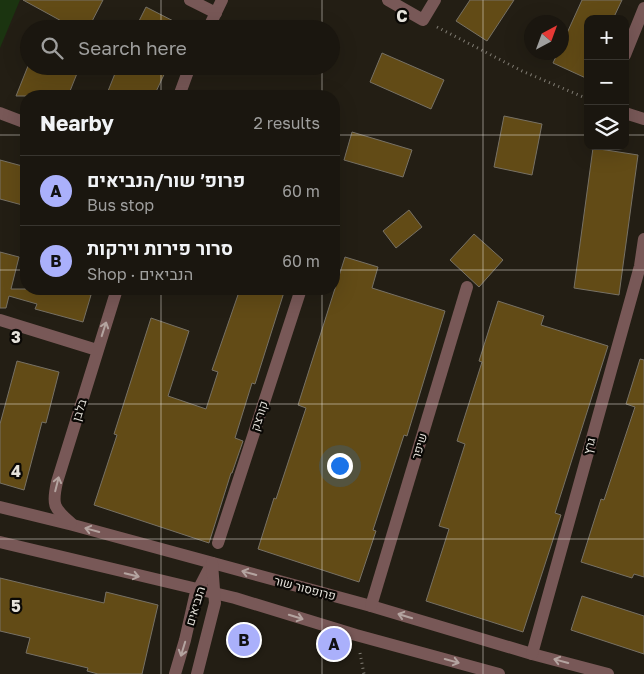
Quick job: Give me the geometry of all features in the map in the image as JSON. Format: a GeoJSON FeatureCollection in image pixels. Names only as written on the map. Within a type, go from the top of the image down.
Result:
{"type":"FeatureCollection","features":[{"type":"Feature","properties":{"kind":"street"},"geometry":{"type":"LineString","coordinates":[[190,0],[216,13]]}},
{"type":"Feature","properties":{"kind":"street"},"geometry":{"type":"LineString","coordinates":[[212,20],[222,0]]}},
{"type":"Feature","properties":{"kind":"street"},"geometry":{"type":"LineString","coordinates":[[388,0],[423,20],[435,0]]}},
{"type":"Feature","properties":{"kind":"street"},"geometry":{"type":"LineString","coordinates":[[629,45],[644,8]]}},
{"type":"Feature","properties":{"kind":"street"},"geometry":{"type":"LineString","coordinates":[[181,90],[187,75]]}},
{"type":"Feature","properties":{"kind":"street"},"geometry":{"type":"LineString","coordinates":[[0,113],[20,121]]}},
{"type":"Feature","properties":{"kind":"street"},"geometry":{"type":"LineString","coordinates":[[629,114],[644,119]]}},
{"type":"Feature","properties":{"kind":"street","name":"גרץ"},"geometry":{"type":"LineString","coordinates":[[532,654],[640,266],[644,239]]}},
{"type":"Feature","properties":{"kind":"street","name":"שיפר"},"geometry":{"type":"LineString","coordinates":[[371,606],[467,287]]}},
{"type":"Feature","properties":{"kind":"street","name":"בלבן"},"geometry":{"type":"LineString","coordinates":[[72,525],[60,514],[53,500],[115,295]]}},
{"type":"Feature","properties":{"kind":"street","name":"קורצק"},"geometry":{"type":"LineString","coordinates":[[218,544],[299,295]]}},
{"type":"Feature","properties":{"kind":"street"},"geometry":{"type":"LineString","coordinates":[[0,320],[98,350]]}},
{"type":"Feature","properties":{"kind":"street","name":"פרופסור שור"},"geometry":{"type":"LineString","coordinates":[[0,507],[371,606],[532,654],[608,674]]}},
{"type":"Feature","properties":{"kind":"street"},"geometry":{"type":"LineString","coordinates":[[0,542],[235,598],[356,635],[499,674]]}},
{"type":"Feature","properties":{"kind":"street","name":"הנביאים"},"geometry":{"type":"LineString","coordinates":[[175,674],[197,590],[212,563]]}},
{"type":"Feature","properties":{"kind":"street","name":"הנביאים"},"geometry":{"type":"LineString","coordinates":[[197,674],[210,624],[215,594],[212,563]]}},
{"type":"Feature","properties":{"kind":"street"},"geometry":{"type":"LineString","coordinates":[[210,624],[227,601],[235,598]]}},
{"type":"Feature","properties":{"kind":"path"},"geometry":{"type":"LineString","coordinates":[[423,20],[522,71],[584,97]]}},
{"type":"Feature","properties":{"kind":"green space"},"geometry":{"type":"Polygon","coordinates":[[[0,0],[20,0],[0,48],[0,0]]]}},
{"type":"Feature","properties":{"kind":"building"},"geometry":{"type":"Polygon","coordinates":[[[23,0],[103,0],[93,20],[60,20],[23,0]]]}},
{"type":"Feature","properties":{"kind":"building"},"geometry":{"type":"Polygon","coordinates":[[[470,0],[514,0],[487,41],[456,21],[470,0]]]}},
{"type":"Feature","properties":{"kind":"building"},"geometry":{"type":"Polygon","coordinates":[[[582,0],[622,0],[615,15],[584,15],[584,77],[553,63],[554,60],[569,60],[569,29],[582,0]]]}},
{"type":"Feature","properties":{"kind":"building"},"geometry":{"type":"Polygon","coordinates":[[[146,7],[171,20],[140,20],[146,7]]]}},
{"type":"Feature","properties":{"kind":"building"},"geometry":{"type":"Polygon","coordinates":[[[382,53],[444,80],[431,109],[370,82],[382,53]]]}},
{"type":"Feature","properties":{"kind":"building"},"geometry":{"type":"Polygon","coordinates":[[[24,75],[76,75],[70,90],[20,90],[20,96],[16,96],[24,75]]]}},
{"type":"Feature","properties":{"kind":"building"},"geometry":{"type":"Polygon","coordinates":[[[114,75],[164,75],[157,90],[108,90],[114,75]]]}},
{"type":"Feature","properties":{"kind":"building"},"geometry":{"type":"Polygon","coordinates":[[[504,116],[542,124],[532,175],[494,167],[504,116]]]}},
{"type":"Feature","properties":{"kind":"building"},"geometry":{"type":"Polygon","coordinates":[[[352,132],[412,150],[403,177],[344,160],[352,132]]]}},
{"type":"Feature","properties":{"kind":"building"},"geometry":{"type":"Polygon","coordinates":[[[593,150],[638,155],[619,295],[574,288],[593,150]]]}},
{"type":"Feature","properties":{"kind":"building"},"geometry":{"type":"Polygon","coordinates":[[[0,160],[20,165],[20,204],[0,199],[0,160]]]}},
{"type":"Feature","properties":{"kind":"building"},"geometry":{"type":"Polygon","coordinates":[[[409,210],[422,227],[396,248],[383,231],[409,210]]]}},
{"type":"Feature","properties":{"kind":"building"},"geometry":{"type":"Polygon","coordinates":[[[474,234],[503,260],[479,287],[450,260],[474,234]]]}},
{"type":"Feature","properties":{"kind":"building"},"geometry":{"type":"Polygon","coordinates":[[[0,252],[19,257],[11,289],[20,289],[20,295],[91,295],[83,322],[35,309],[37,304],[9,296],[6,308],[0,308],[0,252]]]}},
{"type":"Feature","properties":{"kind":"building"},"geometry":{"type":"Polygon","coordinates":[[[345,257],[378,267],[372,288],[445,311],[407,436],[404,435],[373,530],[376,531],[359,582],[258,549],[306,408],[298,405],[333,295],[340,295],[340,273],[345,257]]]}},
{"type":"Feature","properties":{"kind":"building"},"geometry":{"type":"Polygon","coordinates":[[[238,295],[283,295],[255,384],[252,383],[235,438],[243,441],[209,543],[94,505],[117,435],[114,434],[151,318],[189,331],[168,396],[206,409],[218,372],[212,370],[238,295]]]}},
{"type":"Feature","properties":{"kind":"building"},"geometry":{"type":"Polygon","coordinates":[[[498,301],[544,316],[541,325],[608,346],[555,513],[561,515],[523,632],[426,601],[449,529],[439,526],[465,444],[457,441],[482,362],[479,361],[498,301]]]}},
{"type":"Feature","properties":{"kind":"building"},"geometry":{"type":"Polygon","coordinates":[[[640,359],[644,360],[644,577],[634,574],[632,578],[581,562],[601,499],[604,500],[635,407],[626,404],[640,359]]]}},
{"type":"Feature","properties":{"kind":"building"},"geometry":{"type":"Polygon","coordinates":[[[17,361],[59,372],[46,423],[42,422],[24,490],[0,483],[0,424],[17,361]]]}},
{"type":"Feature","properties":{"kind":"building"},"geometry":{"type":"Polygon","coordinates":[[[0,578],[104,603],[106,592],[158,605],[142,674],[98,674],[87,671],[88,668],[26,653],[30,638],[0,631],[0,578]]]}},
{"type":"Feature","properties":{"kind":"building"},"geometry":{"type":"Polygon","coordinates":[[[582,596],[644,616],[644,654],[571,630],[582,596]]]}},
{"type":"Feature","properties":{"kind":"place","name":"סרור פירות וירקות"},"geometry":{"type":"Point","coordinates":[244,640]}},
{"type":"Feature","properties":{"kind":"place","name":"פרופ׳ שור/הנביאים"},"geometry":{"type":"Point","coordinates":[334,644]}}]}
